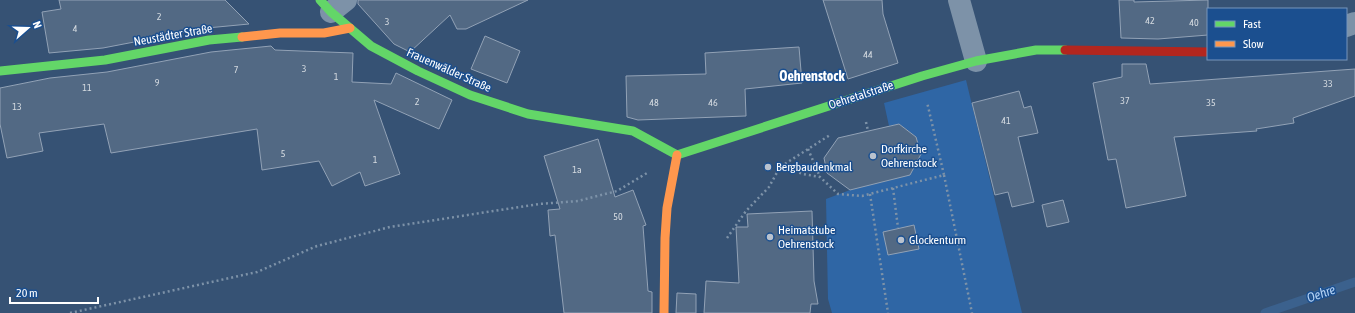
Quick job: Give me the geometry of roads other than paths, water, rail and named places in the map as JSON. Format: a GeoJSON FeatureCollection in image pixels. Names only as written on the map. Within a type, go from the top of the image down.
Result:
{"type":"FeatureCollection","features":[{"type":"Feature","properties":{"kind":"street"},"geometry":{"type":"LineString","coordinates":[[959,0],[976,62]]}},
{"type":"Feature","properties":{"kind":"street","name":"Frauenwälder Straße"},"geometry":{"type":"LineString","coordinates":[[332,4],[350,28],[371,46],[418,71],[470,95],[528,114],[633,132],[677,155]]}},
{"type":"Feature","properties":{"kind":"street","name":"Neustädter Straße"},"geometry":{"type":"LineString","coordinates":[[0,71],[105,60],[209,40],[280,33],[324,33],[350,28]]}},
{"type":"Feature","properties":{"kind":"street","name":"Oehretalstraße"},"geometry":{"type":"LineString","coordinates":[[677,155],[922,76],[976,62],[1036,50],[1207,52]]}},
{"type":"Feature","properties":{"kind":"street"},"geometry":{"type":"LineString","coordinates":[[664,313],[667,208],[677,155]]}},
{"type":"Feature","properties":{"kind":"waterway","name":"Oehre"},"geometry":{"type":"LineString","coordinates":[[1265,313],[1355,282]]}},
{"type":"Feature","properties":{"kind":"place","name":"Dorfkirche Oehrenstock"},"geometry":{"type":"Point","coordinates":[873,156]}},
{"type":"Feature","properties":{"kind":"place","name":"Bergbaudenkmal"},"geometry":{"type":"Point","coordinates":[768,167]}},
{"type":"Feature","properties":{"kind":"place","name":"Heimatstube Oehrenstock"},"geometry":{"type":"Point","coordinates":[770,237]}},
{"type":"Feature","properties":{"kind":"place","name":"Glockenturm"},"geometry":{"type":"Point","coordinates":[901,240]}},
{"type":"Feature","properties":{"kind":"district","name":"Oehrenstock"},"geometry":{"type":"Point","coordinates":[812,76]}}]}
